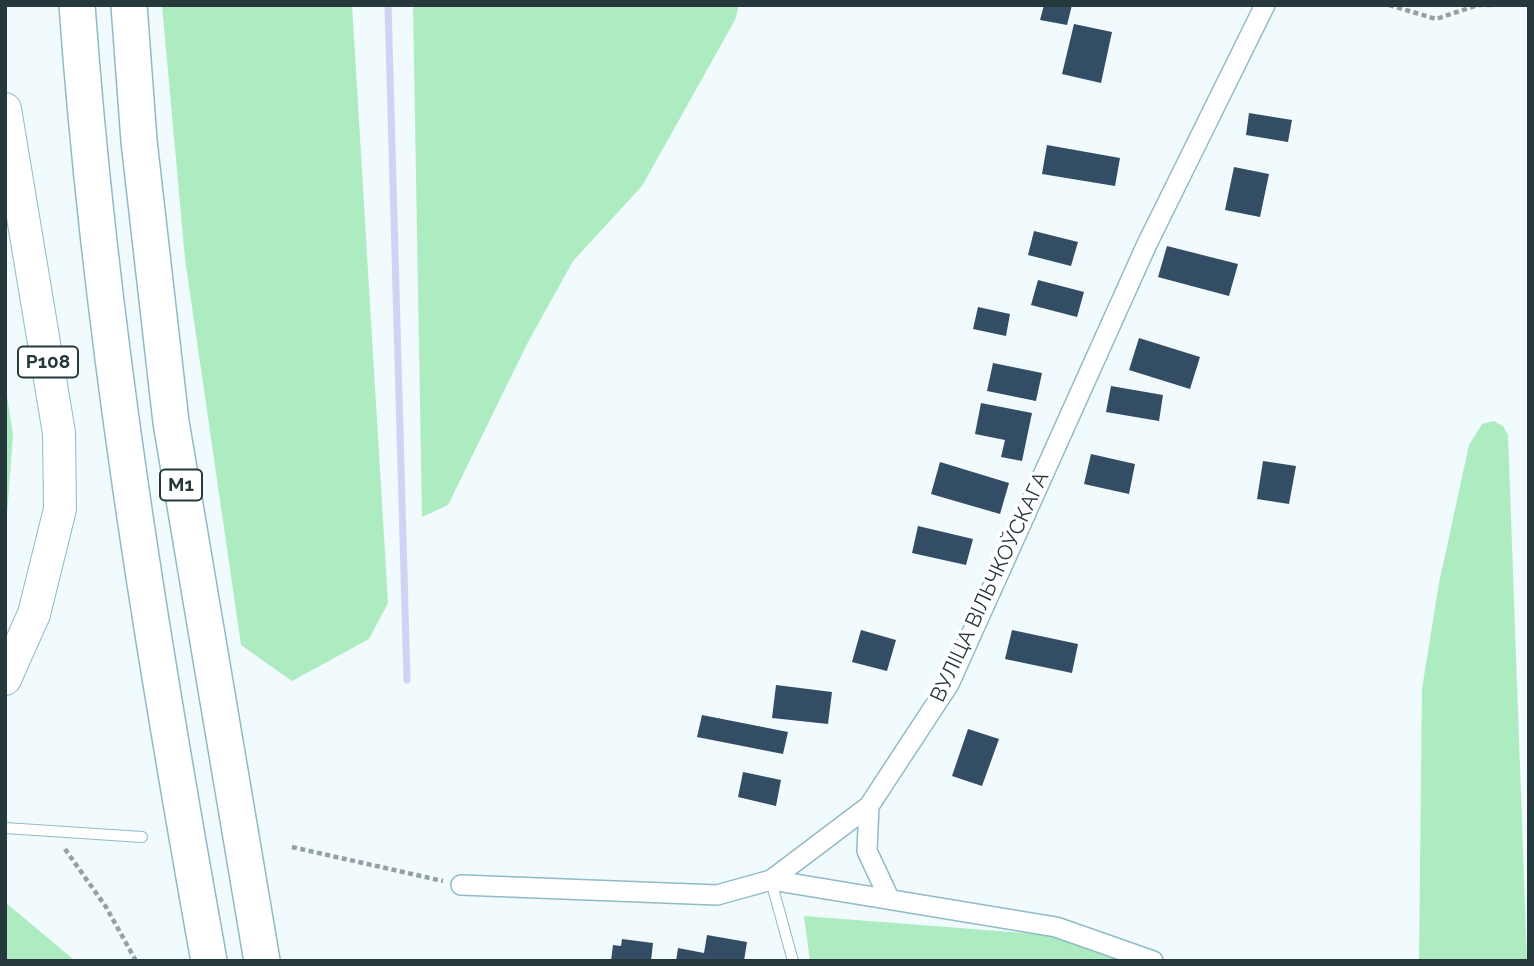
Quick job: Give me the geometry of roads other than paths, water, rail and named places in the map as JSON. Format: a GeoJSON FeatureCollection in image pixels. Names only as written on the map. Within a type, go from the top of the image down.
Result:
{"type":"FeatureCollection","features":[{"type":"Feature","properties":{"kind":"highway","name":"М1"},"geometry":{"type":"LineString","coordinates":[[77,5],[89,169],[123,441],[167,721],[209,961]]}},
{"type":"Feature","properties":{"kind":"highway","name":"М1"},"geometry":{"type":"LineString","coordinates":[[129,5],[139,141],[171,422],[262,961]]}},
{"type":"Feature","properties":{"kind":"main road","name":"Р108"},"geometry":{"type":"LineString","coordinates":[[5,109],[59,433],[60,509],[34,614],[5,680]]}},
{"type":"Feature","properties":{"kind":"street","name":"ВУЛІЦА ВІЛЬЧКОЎСКАГА"},"geometry":{"type":"LineString","coordinates":[[461,885],[717,895],[771,880],[869,806],[949,684],[1147,244],[1265,5]]}},
{"type":"Feature","properties":{"kind":"street"},"geometry":{"type":"LineString","coordinates":[[869,806],[867,851],[889,898]]}},
{"type":"Feature","properties":{"kind":"street"},"geometry":{"type":"LineString","coordinates":[[771,880],[1056,928],[1153,961]]}},
{"type":"Feature","properties":{"kind":"lane"},"geometry":{"type":"LineString","coordinates":[[5,828],[142,836]]}},
{"type":"Feature","properties":{"kind":"lane"},"geometry":{"type":"LineString","coordinates":[[771,880],[793,961]]}},
{"type":"Feature","properties":{"kind":"waterway"},"geometry":{"type":"LineString","coordinates":[[388,5],[407,680]]}}]}
